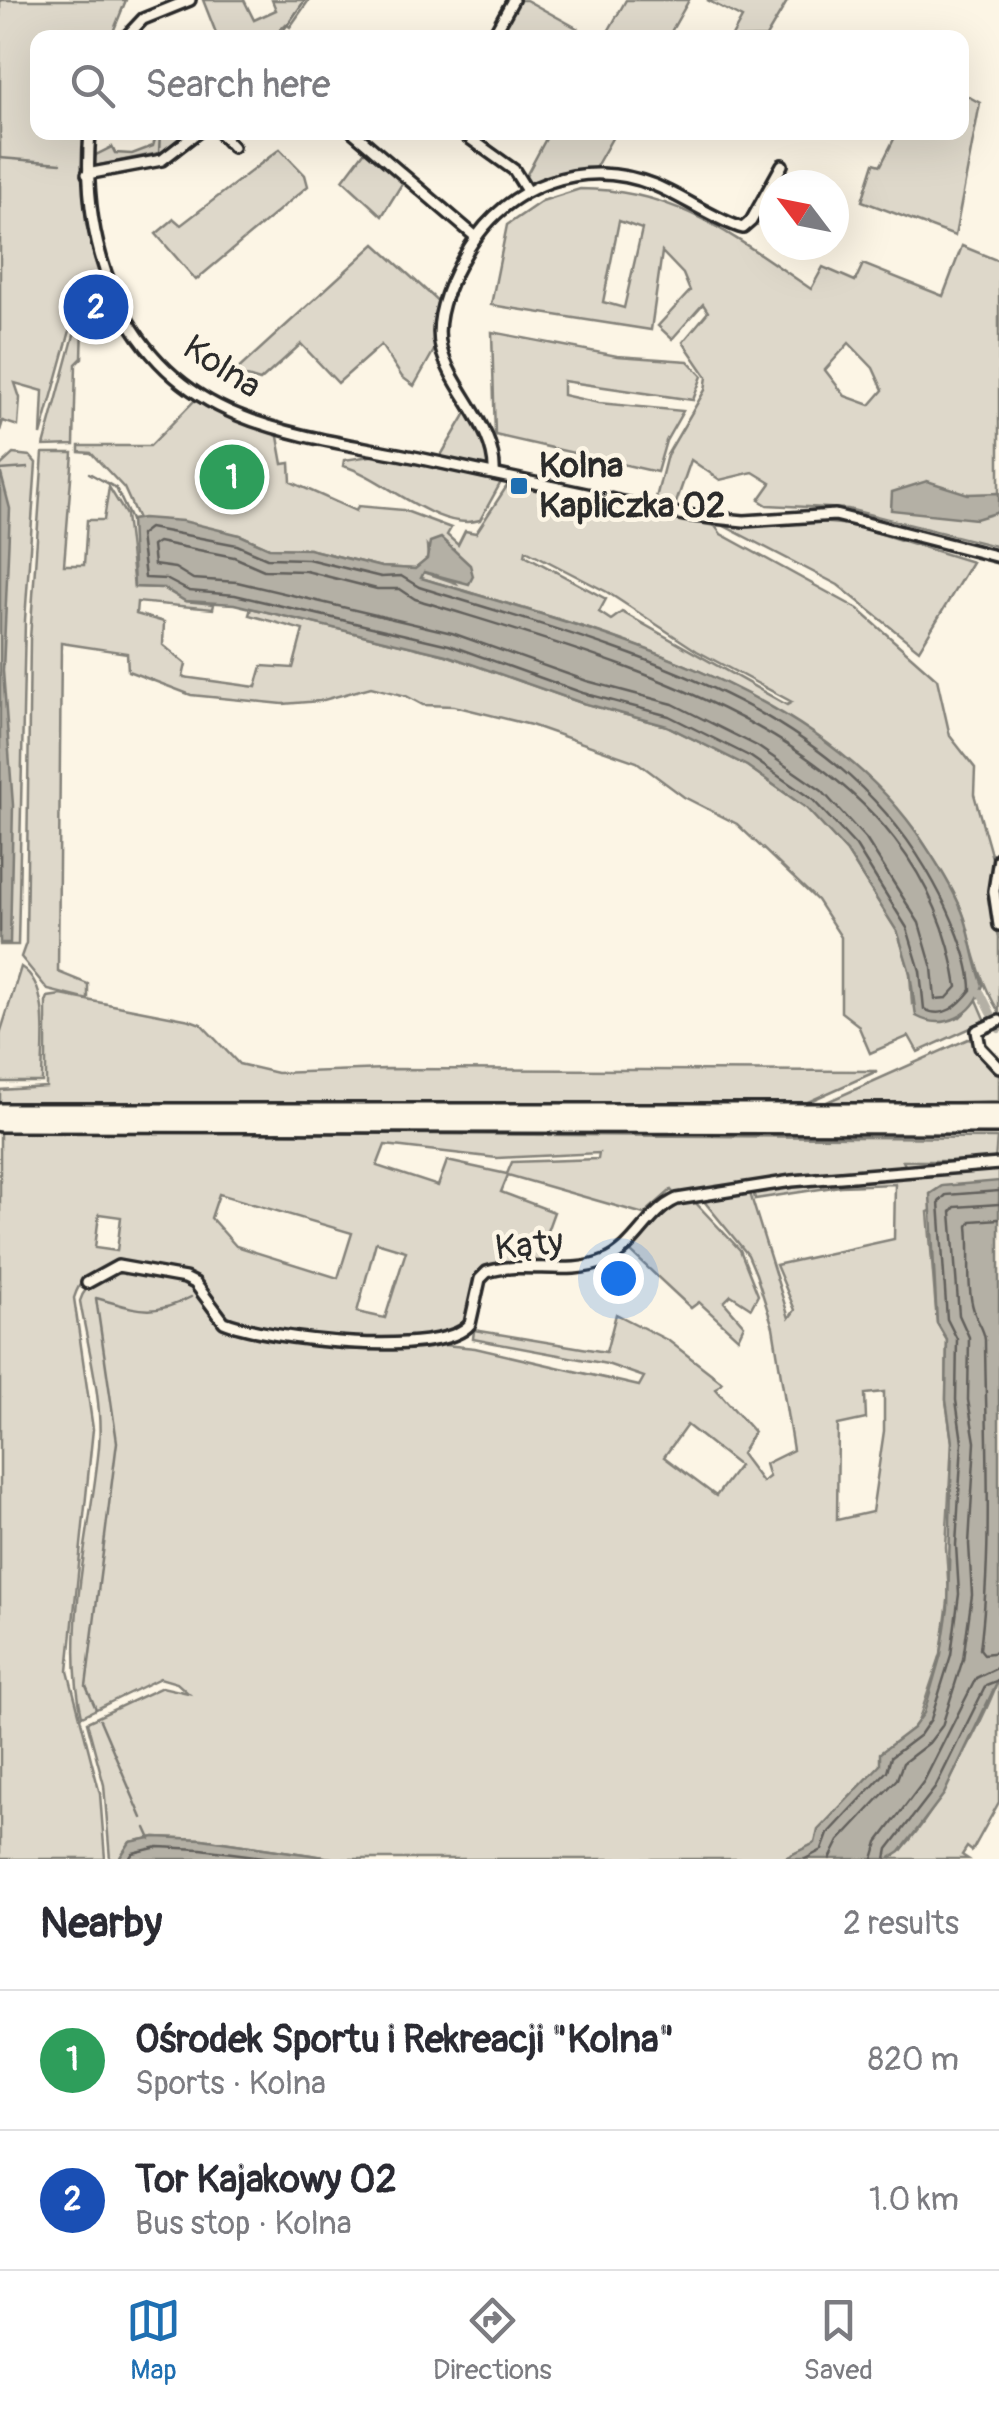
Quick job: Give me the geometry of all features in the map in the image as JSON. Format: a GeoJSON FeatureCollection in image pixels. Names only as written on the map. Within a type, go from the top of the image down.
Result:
{"type":"FeatureCollection","features":[{"type":"Feature","properties":{"kind":"highway"},"geometry":{"type":"LineString","coordinates":[[0,1112],[977,1119],[999,1125]]}},
{"type":"Feature","properties":{"kind":"highway"},"geometry":{"type":"LineString","coordinates":[[0,1123],[977,1119],[999,1112]]}},
{"type":"Feature","properties":{"kind":"street"},"geometry":{"type":"LineString","coordinates":[[133,30],[143,18],[190,0]]}},
{"type":"Feature","properties":{"kind":"street"},"geometry":{"type":"LineString","coordinates":[[496,30],[513,0]]}},
{"type":"Feature","properties":{"kind":"street","name":"Kolna"},"geometry":{"type":"LineString","coordinates":[[89,140],[87,174],[96,247],[114,299],[154,355],[199,393],[234,414],[280,429],[720,520],[835,515],[999,558]]}},
{"type":"Feature","properties":{"kind":"street"},"geometry":{"type":"LineString","coordinates":[[87,174],[162,160],[188,140]]}},
{"type":"Feature","properties":{"kind":"street"},"geometry":{"type":"LineString","coordinates":[[226,140],[232,147]]}},
{"type":"Feature","properties":{"kind":"street"},"geometry":{"type":"LineString","coordinates":[[361,140],[476,237]]}},
{"type":"Feature","properties":{"kind":"street"},"geometry":{"type":"LineString","coordinates":[[472,140],[514,170],[527,192]]}},
{"type":"Feature","properties":{"kind":"street"},"geometry":{"type":"LineString","coordinates":[[494,474],[480,424],[442,353],[439,337],[440,315],[476,237],[498,210],[548,180],[618,175],[704,207],[742,228],[751,221],[782,166]]}},
{"type":"Feature","properties":{"kind":"street"},"geometry":{"type":"LineString","coordinates":[[999,858],[994,891],[999,925]]}},
{"type":"Feature","properties":{"kind":"street"},"geometry":{"type":"LineString","coordinates":[[994,1023],[977,1031],[980,1047],[999,1067]]}},
{"type":"Feature","properties":{"kind":"street","name":"Kąty"},"geometry":{"type":"LineString","coordinates":[[87,1283],[118,1266],[184,1278],[195,1283],[224,1322],[321,1342],[449,1339],[470,1324],[480,1279],[486,1272],[572,1268],[603,1262],[632,1241],[664,1205],[677,1199],[792,1181],[999,1164]]}},
{"type":"Feature","properties":{"kind":"shaded area"},"geometry":{"type":"Polygon","coordinates":[[[0,0],[126,0],[114,30],[30,30],[30,140],[87,140],[86,224],[101,277],[81,291],[41,435],[43,391],[15,383],[20,398],[18,426],[3,421],[0,431],[0,0]]]}},
{"type":"Feature","properties":{"kind":"shaded area"},"geometry":{"type":"Polygon","coordinates":[[[203,0],[244,0],[254,20],[276,10],[272,0],[309,0],[290,27],[286,24],[280,30],[215,30],[203,0]]]}},
{"type":"Feature","properties":{"kind":"shaded area"},"geometry":{"type":"Polygon","coordinates":[[[515,0],[526,0],[580,30],[498,30],[515,0]]]}},
{"type":"Feature","properties":{"kind":"shaded area"},"geometry":{"type":"Polygon","coordinates":[[[626,0],[689,0],[672,30],[609,30],[626,0]]]}},
{"type":"Feature","properties":{"kind":"shaded area"},"geometry":{"type":"Polygon","coordinates":[[[707,0],[788,0],[770,30],[735,30],[742,18],[707,0]]]}},
{"type":"Feature","properties":{"kind":"shaded area"},"geometry":{"type":"Polygon","coordinates":[[[969,97],[980,103],[955,236],[862,201],[874,163],[881,165],[894,140],[969,140],[969,97]]]}},
{"type":"Feature","properties":{"kind":"shaded area"},"geometry":{"type":"Polygon","coordinates":[[[155,140],[186,140],[161,158],[90,171],[96,155],[112,147],[115,153],[132,154],[153,146],[155,140]]]}},
{"type":"Feature","properties":{"kind":"shaded area"},"geometry":{"type":"Polygon","coordinates":[[[545,140],[611,140],[594,170],[529,186],[525,178],[545,140]]]}},
{"type":"Feature","properties":{"kind":"shaded area"},"geometry":{"type":"Polygon","coordinates":[[[367,148],[405,179],[382,216],[343,180],[367,148]]]}},
{"type":"Feature","properties":{"kind":"shaded area"},"geometry":{"type":"Polygon","coordinates":[[[280,149],[305,175],[308,186],[196,280],[156,234],[174,219],[181,225],[280,149]]]}},
{"type":"Feature","properties":{"kind":"shaded area"},"geometry":{"type":"Polygon","coordinates":[[[580,189],[615,191],[646,197],[703,220],[759,253],[759,260],[769,260],[811,289],[823,267],[855,281],[863,264],[943,296],[962,246],[999,261],[999,547],[848,509],[767,505],[759,500],[771,483],[753,472],[720,480],[691,460],[675,506],[655,502],[667,455],[705,390],[707,377],[683,342],[708,312],[703,304],[672,339],[658,326],[690,291],[683,274],[662,252],[651,330],[491,305],[507,225],[542,201],[580,189]],[[619,221],[603,302],[624,308],[642,229],[619,221]],[[849,343],[825,370],[845,396],[870,405],[883,390],[873,368],[849,343]]]}},
{"type":"Feature","properties":{"kind":"shaded area"},"geometry":{"type":"Polygon","coordinates":[[[375,244],[441,304],[435,327],[437,345],[414,386],[402,377],[381,345],[338,383],[301,344],[260,381],[234,373],[375,244]]]}},
{"type":"Feature","properties":{"kind":"shaded area"},"geometry":{"type":"Polygon","coordinates":[[[93,290],[101,290],[108,298],[83,326],[82,358],[76,364],[74,445],[44,446],[84,298],[93,290]]]}},
{"type":"Feature","properties":{"kind":"shaded area"},"geometry":{"type":"Polygon","coordinates":[[[492,332],[617,356],[688,361],[702,376],[693,400],[563,381],[563,395],[599,403],[683,411],[666,441],[657,472],[495,435],[492,332]]]}},
{"type":"Feature","properties":{"kind":"shaded area"},"geometry":{"type":"Polygon","coordinates":[[[199,396],[277,431],[283,464],[290,463],[291,482],[356,511],[358,506],[403,510],[451,528],[447,535],[458,545],[465,531],[476,533],[507,486],[513,485],[715,526],[721,534],[858,609],[937,679],[950,736],[975,768],[974,794],[992,858],[989,896],[999,937],[999,1012],[982,978],[958,901],[920,837],[866,779],[818,739],[713,677],[656,653],[421,578],[424,572],[456,583],[427,546],[428,559],[415,569],[381,567],[309,549],[269,548],[240,535],[139,521],[124,488],[91,453],[79,452],[79,446],[150,446],[199,396]],[[526,550],[525,555],[606,599],[599,612],[611,620],[622,612],[787,705],[792,702],[697,651],[607,592],[526,550]]]}},
{"type":"Feature","properties":{"kind":"shaded area"},"geometry":{"type":"Polygon","coordinates":[[[469,408],[491,462],[488,467],[440,457],[469,408]]]}},
{"type":"Feature","properties":{"kind":"shaded area"},"geometry":{"type":"Polygon","coordinates":[[[43,453],[73,453],[64,565],[84,565],[87,520],[104,520],[109,487],[126,515],[134,587],[163,588],[185,601],[214,604],[213,609],[137,602],[136,614],[164,622],[163,645],[186,664],[183,677],[256,687],[262,666],[293,668],[303,630],[249,615],[251,608],[446,655],[579,702],[667,726],[747,766],[807,808],[847,852],[898,932],[910,973],[912,1004],[960,1017],[977,1000],[986,1021],[918,1052],[909,1036],[870,1053],[858,1025],[841,1012],[841,937],[817,900],[737,824],[684,797],[637,762],[531,725],[454,706],[423,705],[371,687],[320,701],[283,704],[191,695],[128,671],[127,653],[61,643],[58,972],[88,984],[88,1000],[48,990],[21,957],[26,943],[30,639],[43,453]]]}},
{"type":"Feature","properties":{"kind":"shaded area"},"geometry":{"type":"Polygon","coordinates":[[[13,454],[30,456],[36,463],[25,620],[18,945],[0,945],[0,466],[13,454]]]}},
{"type":"Feature","properties":{"kind":"shaded area"},"geometry":{"type":"Polygon","coordinates":[[[377,455],[501,482],[480,520],[463,522],[428,511],[343,466],[344,460],[377,455]]]}},
{"type":"Feature","properties":{"kind":"shaded area"},"geometry":{"type":"Polygon","coordinates":[[[807,521],[852,525],[972,562],[919,650],[838,585],[726,527],[807,521]]]}},
{"type":"Feature","properties":{"kind":"shaded area"},"geometry":{"type":"Polygon","coordinates":[[[21,967],[31,976],[41,1003],[42,1082],[0,1082],[0,1034],[21,967]]]}},
{"type":"Feature","properties":{"kind":"shaded area"},"geometry":{"type":"Polygon","coordinates":[[[61,995],[190,1020],[201,1024],[239,1064],[277,1073],[385,1069],[877,1071],[799,1106],[0,1104],[0,1090],[46,1087],[46,1002],[48,997],[61,995]]]}},
{"type":"Feature","properties":{"kind":"shaded area"},"geometry":{"type":"Polygon","coordinates":[[[968,1039],[975,1041],[980,1054],[999,1073],[999,1101],[818,1106],[968,1039]]]}},
{"type":"Feature","properties":{"kind":"shaded area"},"geometry":{"type":"Polygon","coordinates":[[[0,1131],[997,1138],[995,1161],[903,1161],[907,1169],[751,1182],[676,1196],[671,1190],[644,1214],[508,1175],[501,1192],[554,1212],[546,1234],[560,1240],[549,1263],[491,1265],[477,1272],[467,1322],[414,1340],[349,1340],[225,1320],[199,1281],[176,1272],[123,1266],[98,1270],[88,1276],[74,1298],[93,1429],[68,1671],[100,1794],[105,1859],[0,1859],[0,1131]],[[385,1145],[377,1166],[438,1186],[447,1161],[507,1174],[512,1162],[598,1159],[599,1153],[497,1158],[385,1145]],[[219,1194],[211,1218],[236,1246],[338,1278],[352,1233],[219,1194]],[[99,1214],[95,1248],[117,1251],[121,1217],[99,1214]],[[376,1242],[357,1312],[385,1318],[406,1251],[376,1242]]]}},
{"type":"Feature","properties":{"kind":"shaded area"},"geometry":{"type":"Polygon","coordinates":[[[999,1168],[999,1181],[928,1212],[937,1323],[947,1340],[946,1400],[952,1442],[946,1547],[949,1594],[941,1654],[914,1734],[834,1813],[815,1843],[783,1859],[338,1859],[202,1839],[155,1837],[130,1842],[119,1859],[110,1859],[104,1785],[87,1722],[162,1687],[188,1693],[177,1683],[160,1678],[82,1716],[77,1684],[76,1616],[100,1429],[80,1301],[87,1289],[98,1280],[129,1272],[163,1275],[190,1287],[217,1323],[231,1331],[346,1350],[434,1344],[475,1348],[639,1386],[644,1377],[607,1364],[473,1339],[474,1330],[606,1352],[616,1314],[669,1341],[722,1382],[716,1389],[754,1432],[741,1454],[762,1482],[769,1477],[765,1464],[793,1450],[773,1327],[748,1255],[703,1200],[749,1190],[789,1318],[795,1310],[776,1265],[894,1239],[895,1184],[840,1186],[755,1199],[753,1190],[999,1168]],[[884,1392],[865,1394],[866,1419],[838,1425],[837,1520],[872,1512],[884,1431],[884,1392]],[[687,1425],[664,1457],[716,1496],[739,1466],[687,1425]]]}},
{"type":"Feature","properties":{"kind":"shaded area"},"geometry":{"type":"Polygon","coordinates":[[[693,1200],[740,1250],[758,1295],[751,1308],[731,1295],[724,1302],[744,1325],[738,1338],[699,1302],[691,1308],[632,1253],[631,1247],[663,1209],[693,1200]]]}},
{"type":"Feature","properties":{"kind":"shaded area"},"geometry":{"type":"Polygon","coordinates":[[[999,1678],[999,1802],[972,1851],[967,1847],[962,1855],[968,1859],[889,1859],[936,1804],[981,1721],[999,1678]]]}},
{"type":"Feature","properties":{"kind":"water"},"geometry":{"type":"Polygon","coordinates":[[[0,470],[10,509],[3,671],[13,805],[10,943],[0,943],[0,470]]]}},
{"type":"Feature","properties":{"kind":"water"},"geometry":{"type":"Polygon","coordinates":[[[927,481],[968,494],[999,493],[999,512],[976,519],[891,510],[892,492],[927,481]]]}},
{"type":"Feature","properties":{"kind":"water"},"geometry":{"type":"Polygon","coordinates":[[[131,520],[183,521],[240,535],[269,548],[309,549],[381,567],[415,569],[427,559],[430,542],[441,538],[470,565],[473,576],[469,584],[424,572],[421,578],[628,643],[765,703],[827,743],[881,789],[925,845],[965,919],[983,985],[979,996],[957,1018],[937,1022],[916,1016],[910,973],[898,933],[847,852],[806,808],[747,766],[667,726],[579,702],[446,655],[234,604],[185,601],[164,588],[134,587],[131,520]]]}},
{"type":"Feature","properties":{"kind":"water"},"geometry":{"type":"Polygon","coordinates":[[[999,1181],[999,1678],[944,1794],[900,1852],[889,1859],[783,1859],[815,1843],[818,1830],[880,1765],[880,1753],[913,1728],[924,1713],[941,1654],[948,1608],[952,1442],[946,1400],[947,1340],[937,1323],[930,1194],[942,1186],[999,1181]]]}},
{"type":"Feature","properties":{"kind":"water"},"geometry":{"type":"Polygon","coordinates":[[[155,1837],[202,1839],[338,1859],[119,1859],[130,1842],[155,1837]]]}},
{"type":"Feature","properties":{"kind":"waterway"},"geometry":{"type":"LineString","coordinates":[[284,30],[305,0]]}},
{"type":"Feature","properties":{"kind":"waterway"},"geometry":{"type":"LineString","coordinates":[[95,166],[159,153],[160,140]]}},
{"type":"Feature","properties":{"kind":"waterway"},"geometry":{"type":"LineString","coordinates":[[0,158],[61,163]]}},
{"type":"Feature","properties":{"kind":"waterway"},"geometry":{"type":"LineString","coordinates":[[0,470],[28,468]]}},
{"type":"Feature","properties":{"kind":"waterway"},"geometry":{"type":"LineString","coordinates":[[89,473],[116,488],[131,520]]}},
{"type":"Feature","properties":{"kind":"waterway"},"geometry":{"type":"LineString","coordinates":[[981,993],[999,1029]]}},
{"type":"Feature","properties":{"kind":"waterway"},"geometry":{"type":"LineString","coordinates":[[96,1709],[86,1686],[117,1442],[96,1298],[154,1309],[191,1297]]}},
{"type":"Feature","properties":{"kind":"waterway"},"geometry":{"type":"LineString","coordinates":[[100,1720],[142,1818]]}},
{"type":"Feature","properties":{"kind":"waterway"},"geometry":{"type":"LineString","coordinates":[[146,1828],[151,1839]]}},
{"type":"Feature","properties":{"kind":"place","name":"Tor Kajakowy 02"},"geometry":{"type":"Point","coordinates":[96,307]}},
{"type":"Feature","properties":{"kind":"place","name":"Ośrodek Sportu i Rekreacji \"Kolna\""},"geometry":{"type":"Point","coordinates":[232,477]}},
{"type":"Feature","properties":{"kind":"place","name":"Kolna Kapliczka 02"},"geometry":{"type":"Point","coordinates":[519,486]}}]}
